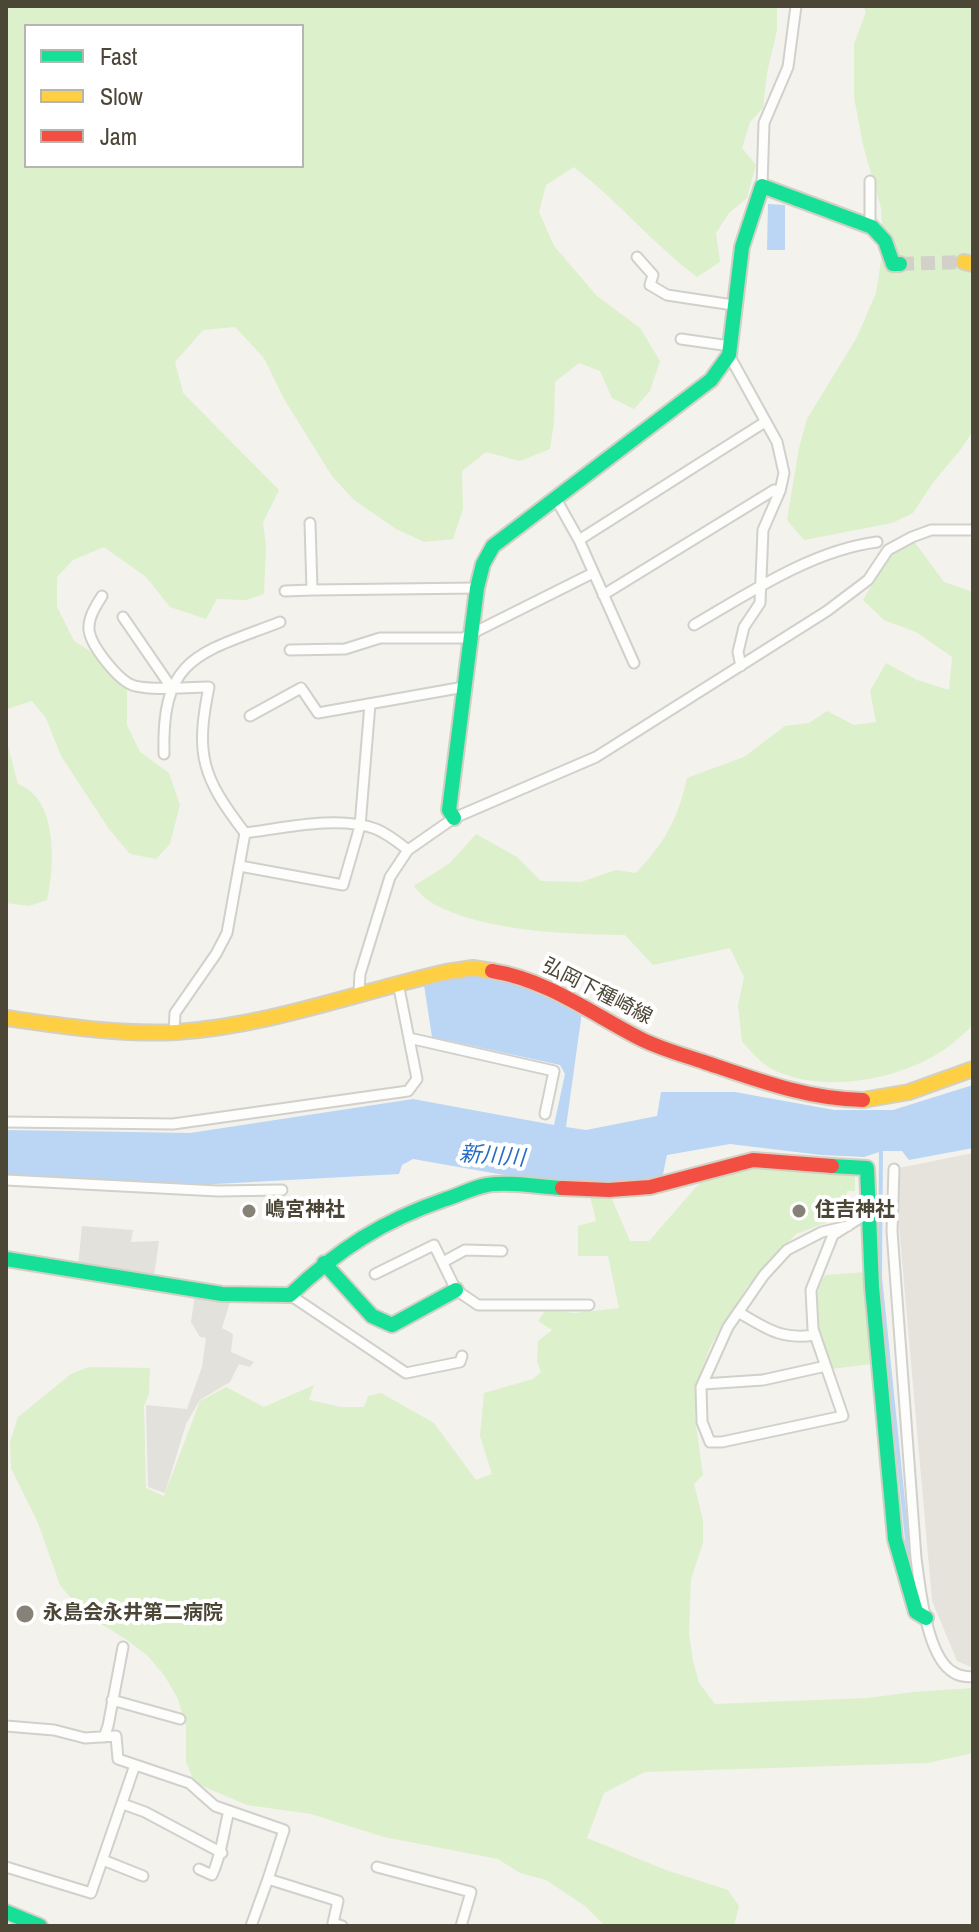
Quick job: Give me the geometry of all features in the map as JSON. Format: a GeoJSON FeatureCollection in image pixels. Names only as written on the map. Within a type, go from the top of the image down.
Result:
{"type":"FeatureCollection","features":[{"type":"Feature","properties":{"kind":"street"},"geometry":{"type":"LineString","coordinates":[[454,818],[449,810],[477,588],[483,564],[493,546],[711,380],[730,350],[742,247],[762,186],[764,123],[788,67],[796,6]]}},
{"type":"Feature","properties":{"kind":"street"},"geometry":{"type":"LineString","coordinates":[[870,181],[870,226]]}},
{"type":"Feature","properties":{"kind":"street"},"geometry":{"type":"LineString","coordinates":[[762,186],[870,226],[885,241],[893,264],[900,264]]}},
{"type":"Feature","properties":{"kind":"street"},"geometry":{"type":"LineString","coordinates":[[637,257],[653,275],[650,285],[667,295],[733,305]]}},
{"type":"Feature","properties":{"kind":"street"},"geometry":{"type":"LineString","coordinates":[[681,339],[730,350]]}},
{"type":"Feature","properties":{"kind":"street"},"geometry":{"type":"LineString","coordinates":[[730,350],[777,442],[784,473],[780,491],[763,530],[760,603],[744,627],[738,652],[741,666]]}},
{"type":"Feature","properties":{"kind":"street"},"geometry":{"type":"LineString","coordinates":[[579,540],[765,422]]}},
{"type":"Feature","properties":{"kind":"street"},"geometry":{"type":"LineString","coordinates":[[603,595],[774,490],[780,491]]}},
{"type":"Feature","properties":{"kind":"street"},"geometry":{"type":"LineString","coordinates":[[556,499],[579,540],[634,663]]}},
{"type":"Feature","properties":{"kind":"street"},"geometry":{"type":"LineString","coordinates":[[310,523],[312,590]]}},
{"type":"Feature","properties":{"kind":"street"},"geometry":{"type":"LineString","coordinates":[[359,992],[360,974],[390,877],[408,850],[454,818],[596,757],[777,644],[868,580],[888,550],[931,530],[973,530]]}},
{"type":"Feature","properties":{"kind":"street"},"geometry":{"type":"LineString","coordinates":[[694,625],[762,585],[847,547],[877,542]]}},
{"type":"Feature","properties":{"kind":"street"},"geometry":{"type":"LineString","coordinates":[[290,650],[345,649],[380,638],[463,638],[593,573]]}},
{"type":"Feature","properties":{"kind":"street"},"geometry":{"type":"LineString","coordinates":[[285,591],[477,588]]}},
{"type":"Feature","properties":{"kind":"street"},"geometry":{"type":"LineString","coordinates":[[102,596],[91,613],[89,629],[94,646],[120,678],[134,686],[209,687],[202,721],[202,758],[208,775],[245,833],[227,933],[175,1013],[174,1033]]}},
{"type":"Feature","properties":{"kind":"street"},"geometry":{"type":"LineString","coordinates":[[123,617],[171,687]]}},
{"type":"Feature","properties":{"kind":"street"},"geometry":{"type":"LineString","coordinates":[[164,754],[165,721],[171,687],[188,665],[198,656],[280,622]]}},
{"type":"Feature","properties":{"kind":"street"},"geometry":{"type":"LineString","coordinates":[[250,716],[301,688],[318,713],[464,687]]}},
{"type":"Feature","properties":{"kind":"street"},"geometry":{"type":"LineString","coordinates":[[240,866],[343,885],[360,826],[370,704]]}},
{"type":"Feature","properties":{"kind":"street"},"geometry":{"type":"LineString","coordinates":[[245,833],[321,823],[360,826],[375,829],[408,850]]}},
{"type":"Feature","properties":{"kind":"street","name":"弘岡下種崎線"},"geometry":{"type":"LineString","coordinates":[[6,1018],[108,1032],[174,1033],[232,1025],[459,969],[481,968],[529,979],[562,993],[639,1038],[662,1047],[756,1080],[820,1096],[861,1100],[888,1097],[973,1069]]}},
{"type":"Feature","properties":{"kind":"street"},"geometry":{"type":"LineString","coordinates":[[6,1122],[173,1124],[326,1100],[408,1091],[417,1079],[398,983]]}},
{"type":"Feature","properties":{"kind":"street"},"geometry":{"type":"LineString","coordinates":[[409,1038],[554,1071],[545,1114]]}},
{"type":"Feature","properties":{"kind":"street"},"geometry":{"type":"LineString","coordinates":[[290,1295],[324,1263],[340,1255],[364,1235],[403,1214],[488,1185],[609,1190],[650,1187],[753,1160],[867,1168],[872,1287],[895,1539],[916,1612],[926,1618]]}},
{"type":"Feature","properties":{"kind":"street"},"geometry":{"type":"LineString","coordinates":[[894,1169],[892,1231],[916,1558],[930,1635],[944,1665],[952,1673],[973,1677]]}},
{"type":"Feature","properties":{"kind":"street"},"geometry":{"type":"LineString","coordinates":[[6,1180],[218,1191],[282,1190]]}},
{"type":"Feature","properties":{"kind":"street"},"geometry":{"type":"LineString","coordinates":[[848,1226],[822,1232],[787,1250],[764,1275],[728,1327],[703,1384],[702,1422],[710,1442],[843,1416],[815,1335],[811,1290],[833,1235],[848,1226],[868,1213]]}},
{"type":"Feature","properties":{"kind":"street"},"geometry":{"type":"LineString","coordinates":[[375,1274],[434,1245],[456,1290],[478,1305],[589,1305]]}},
{"type":"Feature","properties":{"kind":"street"},"geometry":{"type":"LineString","coordinates":[[443,1262],[465,1250],[502,1251]]}},
{"type":"Feature","properties":{"kind":"street"},"geometry":{"type":"LineString","coordinates":[[6,1259],[222,1294],[290,1295],[406,1373],[460,1362],[462,1356]]}},
{"type":"Feature","properties":{"kind":"street"},"geometry":{"type":"LineString","coordinates":[[324,1263],[372,1316],[392,1325],[456,1290]]}},
{"type":"Feature","properties":{"kind":"street"},"geometry":{"type":"LineString","coordinates":[[738,1312],[775,1334],[798,1338],[815,1335]]}},
{"type":"Feature","properties":{"kind":"street"},"geometry":{"type":"LineString","coordinates":[[703,1384],[763,1380],[826,1366]]}},
{"type":"Feature","properties":{"kind":"street"},"geometry":{"type":"LineString","coordinates":[[104,1737],[123,1647]]}},
{"type":"Feature","properties":{"kind":"street"},"geometry":{"type":"LineString","coordinates":[[112,1700],[180,1719]]}},
{"type":"Feature","properties":{"kind":"street"},"geometry":{"type":"LineString","coordinates":[[6,1726],[54,1730],[85,1738],[116,1736],[118,1759],[189,1783],[215,1806],[284,1830],[251,1926]]}},
{"type":"Feature","properties":{"kind":"street"},"geometry":{"type":"LineString","coordinates":[[6,1867],[91,1893],[135,1765]]}},
{"type":"Feature","properties":{"kind":"street"},"geometry":{"type":"LineString","coordinates":[[123,1804],[145,1812],[222,1853]]}},
{"type":"Feature","properties":{"kind":"street"},"geometry":{"type":"LineString","coordinates":[[199,1869],[212,1875],[222,1853],[221,1843],[229,1811]]}},
{"type":"Feature","properties":{"kind":"street"},"geometry":{"type":"LineString","coordinates":[[103,1860],[143,1876]]}},
{"type":"Feature","properties":{"kind":"street"},"geometry":{"type":"LineString","coordinates":[[377,1867],[471,1892],[461,1926]]}},
{"type":"Feature","properties":{"kind":"street"},"geometry":{"type":"LineString","coordinates":[[268,1879],[338,1901],[333,1923],[342,1926]]}},
{"type":"Feature","properties":{"kind":"street"},"geometry":{"type":"LineString","coordinates":[[6,1912],[40,1926]]}},
{"type":"Feature","properties":{"kind":"shaded area"},"geometry":{"type":"Polygon","coordinates":[[[973,1153],[973,1668],[957,1661],[932,1601],[894,1169],[973,1153]]]}},
{"type":"Feature","properties":{"kind":"shaded area"},"geometry":{"type":"Polygon","coordinates":[[[82,1226],[133,1230],[131,1242],[159,1241],[154,1276],[78,1267],[82,1226]]]}},
{"type":"Feature","properties":{"kind":"shaded area"},"geometry":{"type":"Polygon","coordinates":[[[195,1295],[231,1299],[222,1328],[233,1334],[231,1352],[254,1362],[250,1367],[239,1364],[230,1382],[200,1400],[186,1424],[165,1493],[148,1487],[146,1405],[187,1409],[202,1367],[206,1338],[200,1337],[191,1322],[195,1295]]]}},
{"type":"Feature","properties":{"kind":"green space"},"geometry":{"type":"Polygon","coordinates":[[[6,6],[777,6],[777,30],[763,108],[750,122],[742,148],[756,165],[747,198],[729,213],[716,233],[720,262],[697,277],[574,167],[546,185],[539,212],[554,246],[597,296],[640,328],[660,361],[650,391],[634,409],[612,398],[600,371],[579,363],[555,382],[550,449],[520,461],[486,452],[462,471],[463,509],[453,539],[424,542],[396,529],[354,500],[332,476],[284,399],[264,358],[235,327],[203,330],[175,362],[183,393],[279,490],[263,522],[266,547],[264,594],[246,600],[217,599],[206,619],[170,607],[146,577],[104,547],[73,560],[57,577],[57,607],[74,641],[104,660],[127,690],[127,725],[140,752],[169,773],[180,805],[170,844],[156,859],[130,854],[109,829],[61,756],[46,718],[32,701],[7,709],[6,720],[6,6]]]}},
{"type":"Feature","properties":{"kind":"green space"},"geometry":{"type":"Polygon","coordinates":[[[863,6],[973,6],[973,259],[969,265],[973,287],[973,431],[913,513],[892,523],[804,540],[787,520],[799,448],[807,419],[857,337],[876,293],[883,248],[881,208],[863,145],[854,97],[854,44],[866,12],[863,6]]]}},
{"type":"Feature","properties":{"kind":"green space"},"geometry":{"type":"Polygon","coordinates":[[[913,540],[944,582],[973,592],[973,1025],[945,1049],[927,1060],[884,1076],[838,1082],[794,1077],[765,1065],[742,1042],[738,1005],[744,977],[730,948],[653,965],[625,935],[500,926],[453,913],[432,903],[414,886],[450,863],[476,834],[517,857],[541,881],[581,882],[616,870],[636,873],[669,829],[687,778],[744,757],[785,726],[809,723],[827,711],[854,725],[876,722],[870,691],[886,663],[917,680],[949,690],[952,657],[916,632],[884,620],[863,600],[889,556],[913,540]]]}},
{"type":"Feature","properties":{"kind":"green space"},"geometry":{"type":"Polygon","coordinates":[[[6,739],[18,784],[31,792],[41,804],[50,834],[52,852],[47,900],[29,906],[6,903],[6,739]]]}},
{"type":"Feature","properties":{"kind":"green space"},"geometry":{"type":"Polygon","coordinates":[[[733,1164],[855,1173],[855,1191],[847,1191],[843,1216],[796,1234],[747,1287],[711,1345],[699,1377],[695,1417],[703,1475],[694,1484],[703,1520],[703,1543],[691,1579],[689,1634],[699,1683],[715,1704],[867,1698],[973,1688],[973,1753],[927,1763],[645,1772],[604,1793],[587,1838],[666,1870],[728,1890],[739,1906],[734,1926],[605,1926],[585,1906],[546,1880],[520,1873],[498,1859],[384,1837],[311,1814],[247,1805],[195,1783],[186,1762],[186,1727],[178,1699],[164,1675],[147,1655],[124,1638],[89,1620],[60,1585],[38,1523],[11,1468],[10,1442],[18,1417],[71,1374],[89,1367],[150,1368],[149,1394],[144,1406],[146,1488],[164,1496],[200,1401],[226,1387],[264,1407],[314,1385],[309,1400],[341,1407],[364,1407],[368,1396],[381,1393],[434,1423],[476,1480],[492,1474],[480,1436],[484,1393],[533,1379],[541,1372],[537,1361],[538,1341],[552,1330],[538,1321],[546,1310],[575,1313],[619,1308],[608,1256],[578,1256],[578,1226],[596,1221],[590,1196],[612,1199],[630,1241],[649,1241],[696,1187],[710,1175],[733,1164]]]}},
{"type":"Feature","properties":{"kind":"green space"},"geometry":{"type":"Polygon","coordinates":[[[867,1272],[872,1364],[831,1369],[816,1310],[820,1286],[825,1275],[867,1272]]]}},
{"type":"Feature","properties":{"kind":"water"},"geometry":{"type":"Polygon","coordinates":[[[768,204],[785,205],[785,250],[767,250],[768,204]]]}},
{"type":"Feature","properties":{"kind":"water","name":"新川川"},"geometry":{"type":"Polygon","coordinates":[[[477,976],[514,984],[582,1012],[566,1127],[586,1130],[657,1116],[661,1092],[735,1092],[834,1110],[893,1110],[973,1085],[973,1148],[909,1160],[902,1151],[882,1151],[864,1157],[730,1144],[667,1155],[662,1179],[611,1186],[544,1182],[413,1159],[402,1165],[399,1174],[197,1185],[6,1175],[6,1130],[190,1133],[413,1099],[554,1125],[565,1074],[560,1065],[432,1037],[424,985],[477,976]]]}},
{"type":"Feature","properties":{"kind":"waterway"},"geometry":{"type":"LineString","coordinates":[[881,1148],[880,1277],[910,1569]]}},
{"type":"Feature","properties":{"kind":"tunnel"},"geometry":{"type":"LineString","coordinates":[[900,264],[964,262]]}},
{"type":"Feature","properties":{"kind":"traffic: fast"},"geometry":{"type":"LineString","coordinates":[[454,818],[449,810],[477,588],[483,564],[493,546],[711,380],[729,355],[742,247],[762,186],[872,227],[885,241],[893,264],[900,264]]}},
{"type":"Feature","properties":{"kind":"traffic: fast"},"geometry":{"type":"LineString","coordinates":[[832,1166],[867,1168],[872,1287],[895,1539],[916,1612],[926,1618]]}},
{"type":"Feature","properties":{"kind":"traffic: fast"},"geometry":{"type":"LineString","coordinates":[[6,1259],[222,1294],[290,1295],[362,1238],[423,1208],[487,1185],[562,1188]]}},
{"type":"Feature","properties":{"kind":"traffic: fast"},"geometry":{"type":"LineString","coordinates":[[324,1263],[372,1316],[392,1325],[456,1290]]}},
{"type":"Feature","properties":{"kind":"traffic: fast"},"geometry":{"type":"LineString","coordinates":[[6,1912],[40,1926]]}},
{"type":"Feature","properties":{"kind":"traffic: slow"},"geometry":{"type":"LineString","coordinates":[[964,262],[973,264]]}},
{"type":"Feature","properties":{"kind":"traffic: slow"},"geometry":{"type":"LineString","coordinates":[[6,1018],[113,1031],[156,1033],[211,1029],[279,1016],[446,972],[473,968],[492,971]]}},
{"type":"Feature","properties":{"kind":"traffic: slow"},"geometry":{"type":"LineString","coordinates":[[863,1100],[909,1092],[973,1069]]}},
{"type":"Feature","properties":{"kind":"traffic: jam"},"geometry":{"type":"LineString","coordinates":[[492,971],[551,990],[641,1039],[672,1052],[782,1087],[822,1096],[863,1100]]}},
{"type":"Feature","properties":{"kind":"traffic: jam"},"geometry":{"type":"LineString","coordinates":[[562,1188],[609,1190],[650,1187],[753,1160],[832,1166]]}},
{"type":"Feature","properties":{"kind":"place","name":"嶋宮神社"},"geometry":{"type":"Point","coordinates":[249,1211]}},
{"type":"Feature","properties":{"kind":"place","name":"住吉神社"},"geometry":{"type":"Point","coordinates":[799,1211]}},
{"type":"Feature","properties":{"kind":"place","name":"永島会永井第二病院"},"geometry":{"type":"Point","coordinates":[25,1614]}}]}
